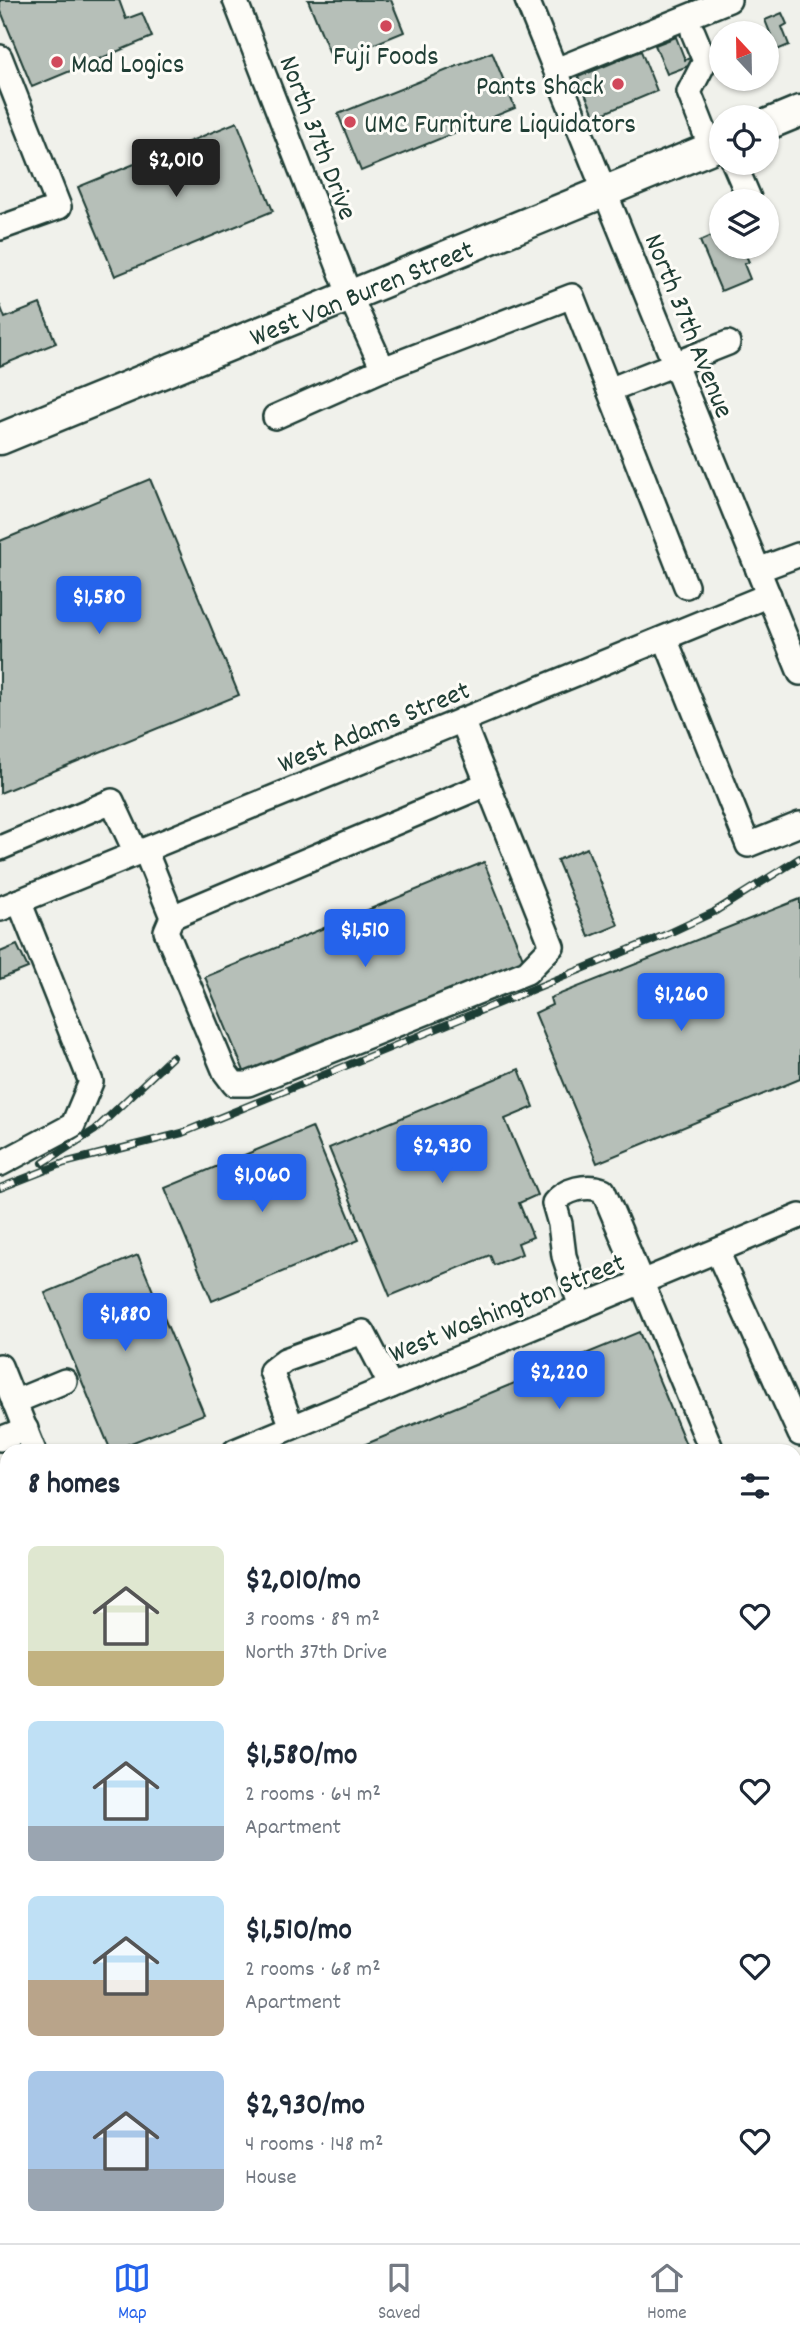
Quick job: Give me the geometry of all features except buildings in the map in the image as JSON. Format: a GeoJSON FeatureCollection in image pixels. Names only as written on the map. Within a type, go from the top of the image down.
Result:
{"type":"FeatureCollection","features":[{"type":"Feature","properties":{"kind":"main road"},"geometry":{"type":"LineString","coordinates":[[779,120],[800,111]]}},
{"type":"Feature","properties":{"kind":"main road","name":"West Van Buren Street"},"geometry":{"type":"LineString","coordinates":[[0,439],[606,191],[709,155]]}},
{"type":"Feature","properties":{"kind":"street","name":"North 37th Drive"},"geometry":{"type":"LineString","coordinates":[[235,0],[350,296],[383,369]]}},
{"type":"Feature","properties":{"kind":"street","name":"North 37th Avenue"},"geometry":{"type":"LineString","coordinates":[[527,0],[800,673]]}},
{"type":"Feature","properties":{"kind":"street"},"geometry":{"type":"LineString","coordinates":[[556,70],[729,0]]}},
{"type":"Feature","properties":{"kind":"street"},"geometry":{"type":"LineString","coordinates":[[693,32],[709,53]]}},
{"type":"Feature","properties":{"kind":"street"},"geometry":{"type":"LineString","coordinates":[[0,57],[59,207],[0,228]]}},
{"type":"Feature","properties":{"kind":"street"},"geometry":{"type":"LineString","coordinates":[[709,64],[689,92],[709,128]]}},
{"type":"Feature","properties":{"kind":"street"},"geometry":{"type":"LineString","coordinates":[[275,417],[383,369],[572,296],[686,586]]}},
{"type":"Feature","properties":{"kind":"street"},"geometry":{"type":"LineString","coordinates":[[609,390],[728,343]]}},
{"type":"Feature","properties":{"kind":"street"},"geometry":{"type":"LineString","coordinates":[[758,570],[798,555]]}},
{"type":"Feature","properties":{"kind":"street","name":"West Adams Street"},"geometry":{"type":"LineString","coordinates":[[9,905],[769,595]]}},
{"type":"Feature","properties":{"kind":"street"},"geometry":{"type":"LineString","coordinates":[[665,638],[748,845],[800,824]]}},
{"type":"Feature","properties":{"kind":"street"},"geometry":{"type":"LineString","coordinates":[[462,720],[552,946],[527,972],[241,1086],[234,1084],[225,1072],[166,931],[172,917],[487,784]]}},
{"type":"Feature","properties":{"kind":"street"},"geometry":{"type":"LineString","coordinates":[[0,848],[112,801],[141,851],[172,917]]}},
{"type":"Feature","properties":{"kind":"street"},"geometry":{"type":"LineString","coordinates":[[0,1164],[72,1125],[91,1082],[9,905]]}},
{"type":"Feature","properties":{"kind":"street"},"geometry":{"type":"LineString","coordinates":[[581,1307],[564,1256],[554,1203],[568,1193],[593,1187],[603,1190],[709,1444]]}},
{"type":"Feature","properties":{"kind":"street","name":"West Washington Street"},"geometry":{"type":"LineString","coordinates":[[251,1444],[800,1216]]}},
{"type":"Feature","properties":{"kind":"street"},"geometry":{"type":"LineString","coordinates":[[717,1251],[800,1434]]}},
{"type":"Feature","properties":{"kind":"street"},"geometry":{"type":"LineString","coordinates":[[292,1427],[271,1371],[285,1360],[363,1332],[391,1386]]}},
{"type":"Feature","properties":{"kind":"street"},"geometry":{"type":"LineString","coordinates":[[0,1366],[31,1444]]}},
{"type":"Feature","properties":{"kind":"street"},"geometry":{"type":"LineString","coordinates":[[14,1402],[65,1381]]}},
{"type":"Feature","properties":{"kind":"street"},"geometry":{"type":"LineString","coordinates":[[0,1439],[26,1429]]}},
{"type":"Feature","properties":{"kind":"railway"},"geometry":{"type":"LineString","coordinates":[[0,1188],[64,1163],[182,1133],[665,935],[714,912],[800,858]]}},
{"type":"Feature","properties":{"kind":"railway"},"geometry":{"type":"LineString","coordinates":[[43,1163],[95,1130],[172,1057]]}},
{"type":"Feature","properties":{"kind":"place","name":"Fuji Foods"},"geometry":{"type":"Point","coordinates":[386,26]}},
{"type":"Feature","properties":{"kind":"place","name":"Mad Logics"},"geometry":{"type":"Point","coordinates":[57,62]}},
{"type":"Feature","properties":{"kind":"place","name":"Pants Shack"},"geometry":{"type":"Point","coordinates":[618,84]}},
{"type":"Feature","properties":{"kind":"place","name":"UMC Furniture Liquidators"},"geometry":{"type":"Point","coordinates":[350,122]}}]}
